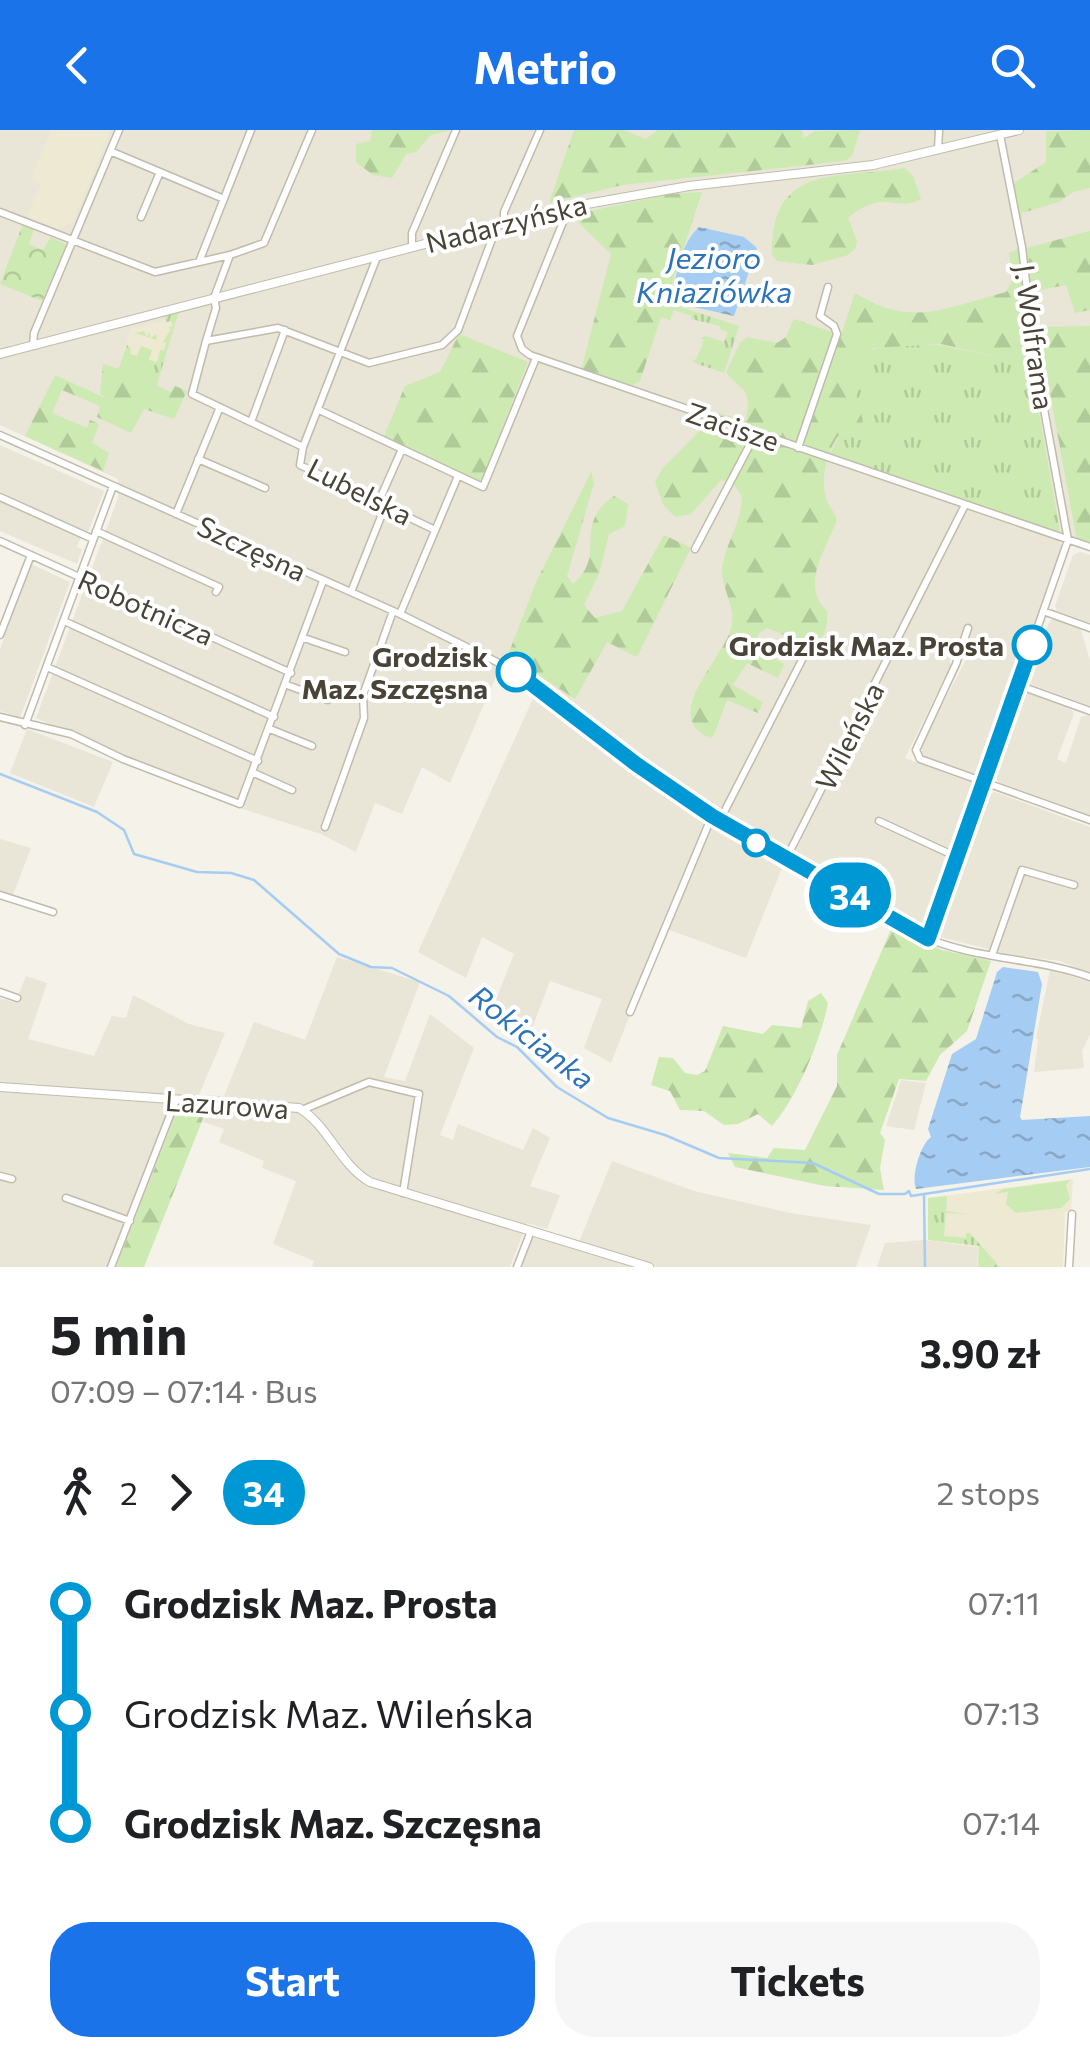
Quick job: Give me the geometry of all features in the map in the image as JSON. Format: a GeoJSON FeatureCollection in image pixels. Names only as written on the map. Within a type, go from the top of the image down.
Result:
{"type":"FeatureCollection","features":[{"type":"Feature","properties":{"kind":"street"},"geometry":{"type":"LineString","coordinates":[[33,345],[34,333],[119,130]]}},
{"type":"Feature","properties":{"kind":"street"},"geometry":{"type":"LineString","coordinates":[[199,262],[250,130]]}},
{"type":"Feature","properties":{"kind":"street"},"geometry":{"type":"LineString","coordinates":[[0,212],[154,272],[230,255],[264,243],[312,130]]}},
{"type":"Feature","properties":{"kind":"street"},"geometry":{"type":"LineString","coordinates":[[412,246],[412,233],[456,130]]}},
{"type":"Feature","properties":{"kind":"street"},"geometry":{"type":"LineString","coordinates":[[230,255],[214,298],[216,308],[206,341],[274,328],[374,364],[447,342],[458,330],[540,130]]}},
{"type":"Feature","properties":{"kind":"street"},"geometry":{"type":"LineString","coordinates":[[938,150],[939,130]]}},
{"type":"Feature","properties":{"kind":"street","name":"Nadarzyńska"},"geometry":{"type":"LineString","coordinates":[[0,354],[564,208],[689,186],[859,168],[1020,130]]}},
{"type":"Feature","properties":{"kind":"street","name":"J. Wolframa"},"geometry":{"type":"LineString","coordinates":[[1000,135],[1022,247],[1035,360],[1068,540]]}},
{"type":"Feature","properties":{"kind":"street"},"geometry":{"type":"LineString","coordinates":[[110,151],[224,199]]}},
{"type":"Feature","properties":{"kind":"street"},"geometry":{"type":"LineString","coordinates":[[141,217],[160,172]]}},
{"type":"Feature","properties":{"kind":"street"},"geometry":{"type":"LineString","coordinates":[[318,410],[483,487],[536,358],[522,349],[517,336],[565,217],[564,208]]}},
{"type":"Feature","properties":{"kind":"street"},"geometry":{"type":"LineString","coordinates":[[303,447],[378,256]]}},
{"type":"Feature","properties":{"kind":"street"},"geometry":{"type":"LineString","coordinates":[[798,448],[837,334],[834,326],[820,318],[828,287]]}},
{"type":"Feature","properties":{"kind":"street"},"geometry":{"type":"LineString","coordinates":[[251,422],[285,330]]}},
{"type":"Feature","properties":{"kind":"street","name":"Lubelska"},"geometry":{"type":"LineString","coordinates":[[206,341],[192,394],[303,447],[300,465],[436,530]]}},
{"type":"Feature","properties":{"kind":"street","name":"Zacisze"},"geometry":{"type":"LineString","coordinates":[[536,358],[1090,547]]}},
{"type":"Feature","properties":{"kind":"street"},"geometry":{"type":"LineString","coordinates":[[176,514],[220,407]]}},
{"type":"Feature","properties":{"kind":"street"},"geometry":{"type":"LineString","coordinates":[[695,548],[756,433]]}},
{"type":"Feature","properties":{"kind":"street","name":"Szczęsna"},"geometry":{"type":"LineString","coordinates":[[0,435],[351,592],[503,665],[644,770],[716,818],[928,939],[1090,977]]}},
{"type":"Feature","properties":{"kind":"street"},"geometry":{"type":"LineString","coordinates":[[351,592],[402,449]]}},
{"type":"Feature","properties":{"kind":"street"},"geometry":{"type":"LineString","coordinates":[[198,459],[265,488]]}},
{"type":"Feature","properties":{"kind":"street"},"geometry":{"type":"LineString","coordinates":[[325,827],[364,718],[363,695],[458,476]]}},
{"type":"Feature","properties":{"kind":"street"},"geometry":{"type":"LineString","coordinates":[[25,724],[113,486]]}},
{"type":"Feature","properties":{"kind":"street"},"geometry":{"type":"LineString","coordinates":[[0,497],[218,586],[216,592]]}},
{"type":"Feature","properties":{"kind":"street","name":"Wileńska"},"geometry":{"type":"LineString","coordinates":[[786,860],[965,505]]}},
{"type":"Feature","properties":{"kind":"street"},"geometry":{"type":"LineString","coordinates":[[928,939],[1068,540]]}},
{"type":"Feature","properties":{"kind":"street","name":"Robotnicza"},"geometry":{"type":"LineString","coordinates":[[0,541],[291,673]]}},
{"type":"Feature","properties":{"kind":"street"},"geometry":{"type":"LineString","coordinates":[[0,635],[31,556]]}},
{"type":"Feature","properties":{"kind":"street"},"geometry":{"type":"LineString","coordinates":[[0,718],[72,734],[123,759],[240,804],[323,581]]}},
{"type":"Feature","properties":{"kind":"street"},"geometry":{"type":"LineString","coordinates":[[1043,611],[1090,628]]}},
{"type":"Feature","properties":{"kind":"street"},"geometry":{"type":"LineString","coordinates":[[64,621],[274,718]]}},
{"type":"Feature","properties":{"kind":"street"},"geometry":{"type":"LineString","coordinates":[[968,628],[956,664],[916,750],[920,759],[1090,820]]}},
{"type":"Feature","properties":{"kind":"street"},"geometry":{"type":"LineString","coordinates":[[304,638],[345,652]]}},
{"type":"Feature","properties":{"kind":"street"},"geometry":{"type":"LineString","coordinates":[[630,1012],[716,818],[804,654]]}},
{"type":"Feature","properties":{"kind":"street"},"geometry":{"type":"LineString","coordinates":[[47,667],[258,761]]}},
{"type":"Feature","properties":{"kind":"street"},"geometry":{"type":"LineString","coordinates":[[286,684],[328,700]]}},
{"type":"Feature","properties":{"kind":"street"},"geometry":{"type":"LineString","coordinates":[[1018,685],[1090,711]]}},
{"type":"Feature","properties":{"kind":"street"},"geometry":{"type":"LineString","coordinates":[[270,730],[312,746]]}},
{"type":"Feature","properties":{"kind":"street"},"geometry":{"type":"LineString","coordinates":[[254,774],[292,790]]}},
{"type":"Feature","properties":{"kind":"street"},"geometry":{"type":"LineString","coordinates":[[879,822],[957,856]]}},
{"type":"Feature","properties":{"kind":"street"},"geometry":{"type":"LineString","coordinates":[[992,955],[1022,870],[1074,885]]}},
{"type":"Feature","properties":{"kind":"street"},"geometry":{"type":"LineString","coordinates":[[0,895],[53,912]]}},
{"type":"Feature","properties":{"kind":"street"},"geometry":{"type":"LineString","coordinates":[[0,992],[16,998]]}},
{"type":"Feature","properties":{"kind":"street"},"geometry":{"type":"LineString","coordinates":[[302,1110],[369,1082],[418,1094],[402,1193]]}},
{"type":"Feature","properties":{"kind":"street","name":"Lazurowa"},"geometry":{"type":"LineString","coordinates":[[0,1087],[302,1110],[318,1123],[361,1177],[402,1193],[649,1267]]}},
{"type":"Feature","properties":{"kind":"street"},"geometry":{"type":"LineString","coordinates":[[111,1267],[176,1100]]}},
{"type":"Feature","properties":{"kind":"street"},"geometry":{"type":"LineString","coordinates":[[0,1176],[12,1179]]}},
{"type":"Feature","properties":{"kind":"street"},"geometry":{"type":"LineString","coordinates":[[66,1198],[130,1221]]}},
{"type":"Feature","properties":{"kind":"street"},"geometry":{"type":"LineString","coordinates":[[1069,1267],[1072,1214]]}},
{"type":"Feature","properties":{"kind":"street"},"geometry":{"type":"LineString","coordinates":[[517,1267],[531,1232]]}},
{"type":"Feature","properties":{"kind":"shaded area"},"geometry":{"type":"Polygon","coordinates":[[[0,130],[1090,130],[1090,544],[961,501],[960,510],[788,848],[782,849],[726,817],[810,653],[804,649],[722,810],[717,811],[649,766],[504,658],[450,783],[422,767],[402,814],[375,803],[356,852],[321,834],[243,809],[36,718],[118,498],[118,479],[0,425],[0,130]]]}},
{"type":"Feature","properties":{"kind":"shaded area"},"geometry":{"type":"Polygon","coordinates":[[[51,130],[111,130],[73,222],[59,229],[27,216],[41,184],[31,179],[51,130]]]}},
{"type":"Feature","properties":{"kind":"shaded area"},"geometry":{"type":"Polygon","coordinates":[[[177,318],[158,381],[118,370],[130,329],[177,318]]]}},
{"type":"Feature","properties":{"kind":"shaded area"},"geometry":{"type":"Polygon","coordinates":[[[0,445],[104,491],[88,532],[0,492],[0,445]]]}},
{"type":"Feature","properties":{"kind":"shaded area"},"geometry":{"type":"Polygon","coordinates":[[[0,501],[81,537],[77,564],[0,531],[0,501]]]}},
{"type":"Feature","properties":{"kind":"shaded area"},"geometry":{"type":"Polygon","coordinates":[[[968,510],[1059,541],[1062,547],[983,773],[977,776],[923,757],[921,745],[967,658],[962,656],[949,660],[951,665],[905,758],[974,784],[977,790],[957,847],[951,849],[880,816],[875,825],[948,857],[951,863],[928,928],[922,932],[796,860],[794,854],[968,510]]]}},
{"type":"Feature","properties":{"kind":"shaded area"},"geometry":{"type":"Polygon","coordinates":[[[1073,555],[1090,555],[1090,623],[1057,611],[1055,606],[1073,555]]]}},
{"type":"Feature","properties":{"kind":"shaded area"},"geometry":{"type":"Polygon","coordinates":[[[31,564],[70,582],[20,718],[0,711],[0,649],[31,564]]]}},
{"type":"Feature","properties":{"kind":"shaded area"},"geometry":{"type":"Polygon","coordinates":[[[1054,618],[1080,627],[1090,661],[1090,706],[1026,682],[1039,643],[1054,618]]]}},
{"type":"Feature","properties":{"kind":"shaded area"},"geometry":{"type":"Polygon","coordinates":[[[536,692],[703,824],[716,825],[780,863],[782,868],[746,958],[664,928],[611,1063],[584,1048],[602,999],[550,981],[531,1031],[493,1007],[514,954],[482,937],[466,978],[418,952],[536,692]]]}},
{"type":"Feature","properties":{"kind":"shaded area"},"geometry":{"type":"Polygon","coordinates":[[[1027,693],[1071,709],[1074,714],[1057,759],[1066,763],[1081,717],[1090,715],[1090,816],[998,782],[1000,758],[1022,696],[1027,693]]]}},
{"type":"Feature","properties":{"kind":"shaded area"},"geometry":{"type":"Polygon","coordinates":[[[27,729],[113,762],[94,807],[10,773],[27,729]]]}},
{"type":"Feature","properties":{"kind":"shaded area"},"geometry":{"type":"Polygon","coordinates":[[[995,792],[1090,827],[1090,973],[1060,961],[1007,954],[941,937],[938,931],[980,812],[995,792]]]}},
{"type":"Feature","properties":{"kind":"shaded area"},"geometry":{"type":"Polygon","coordinates":[[[0,839],[31,848],[11,900],[0,897],[0,839]]]}},
{"type":"Feature","properties":{"kind":"shaded area"},"geometry":{"type":"Polygon","coordinates":[[[337,957],[420,982],[384,1077],[405,1081],[430,1014],[474,1048],[440,1135],[453,1140],[458,1124],[523,1150],[533,1128],[550,1138],[530,1186],[560,1195],[547,1229],[527,1223],[510,1267],[312,1267],[314,1261],[273,1244],[296,1181],[262,1168],[264,1161],[219,1142],[224,1129],[203,1122],[206,1112],[179,1109],[116,1267],[0,1267],[0,998],[15,1003],[26,976],[47,983],[28,1039],[94,1056],[112,1016],[126,1018],[133,995],[189,1024],[225,1033],[199,1095],[224,1096],[254,1022],[305,1040],[337,957]]]}},
{"type":"Feature","properties":{"kind":"shaded area"},"geometry":{"type":"Polygon","coordinates":[[[1050,970],[1090,982],[1090,1034],[1082,1051],[1084,1068],[1034,1072],[1036,1038],[1050,970]]]}},
{"type":"Feature","properties":{"kind":"shaded area"},"geometry":{"type":"Polygon","coordinates":[[[901,1080],[926,1083],[914,1130],[886,1126],[901,1080]]]}},
{"type":"Feature","properties":{"kind":"shaded area"},"geometry":{"type":"Polygon","coordinates":[[[612,1161],[694,1191],[790,1213],[871,1225],[856,1267],[520,1267],[532,1237],[576,1249],[612,1161]]]}},
{"type":"Feature","properties":{"kind":"shaded area"},"geometry":{"type":"Polygon","coordinates":[[[1073,1179],[1071,1211],[1065,1212],[1063,1267],[978,1267],[979,1246],[928,1240],[928,1198],[1073,1179]]]}},
{"type":"Feature","properties":{"kind":"shaded area"},"geometry":{"type":"Polygon","coordinates":[[[924,1240],[979,1247],[977,1267],[877,1267],[885,1243],[924,1240]]]}},
{"type":"Feature","properties":{"kind":"green space"},"geometry":{"type":"Polygon","coordinates":[[[372,130],[450,130],[431,135],[416,152],[406,154],[392,178],[373,175],[356,162],[356,144],[370,141],[372,130]]]}},
{"type":"Feature","properties":{"kind":"green space"},"geometry":{"type":"Polygon","coordinates":[[[574,130],[624,130],[646,139],[658,130],[802,130],[804,138],[815,131],[860,130],[852,156],[845,161],[622,185],[549,203],[574,130]]]}},
{"type":"Feature","properties":{"kind":"green space"},"geometry":{"type":"Polygon","coordinates":[[[1090,130],[1090,188],[1022,213],[1020,231],[1011,194],[1014,183],[1046,162],[1046,131],[1090,130]]]}},
{"type":"Feature","properties":{"kind":"green space"},"geometry":{"type":"Polygon","coordinates":[[[905,168],[913,176],[921,199],[904,204],[872,204],[848,218],[857,241],[848,255],[812,265],[777,261],[772,254],[775,225],[783,204],[796,190],[833,176],[905,168]]]}},
{"type":"Feature","properties":{"kind":"green space"},"geometry":{"type":"Polygon","coordinates":[[[702,192],[640,381],[629,387],[581,371],[611,254],[571,215],[671,194],[702,192]]]}},
{"type":"Feature","properties":{"kind":"green space"},"geometry":{"type":"Polygon","coordinates":[[[23,224],[34,229],[29,244],[43,250],[51,237],[66,245],[42,301],[0,284],[23,224]]]}},
{"type":"Feature","properties":{"kind":"green space"},"geometry":{"type":"Polygon","coordinates":[[[1090,231],[1090,310],[1075,313],[1066,285],[1031,292],[1027,248],[1090,231]]]}},
{"type":"Feature","properties":{"kind":"green space"},"geometry":{"type":"Polygon","coordinates":[[[1022,247],[1035,360],[1019,362],[941,344],[873,348],[853,359],[851,377],[863,428],[840,434],[826,464],[824,490],[837,520],[815,579],[819,601],[827,611],[825,631],[813,647],[767,628],[759,633],[753,646],[784,664],[778,678],[747,663],[733,685],[763,702],[758,713],[727,700],[710,738],[696,728],[691,715],[700,684],[732,624],[722,571],[742,496],[730,480],[720,481],[691,514],[675,517],[663,504],[655,482],[662,469],[717,413],[746,420],[747,396],[726,372],[740,343],[747,337],[777,343],[786,337],[794,319],[841,335],[855,293],[894,310],[930,312],[1006,292],[1012,281],[1009,253],[1022,247]]]}},
{"type":"Feature","properties":{"kind":"green space"},"geometry":{"type":"Polygon","coordinates":[[[665,302],[739,326],[724,373],[692,359],[696,360],[704,340],[700,338],[724,342],[728,332],[674,310],[670,320],[660,317],[665,302]]]}},
{"type":"Feature","properties":{"kind":"green space"},"geometry":{"type":"Polygon","coordinates":[[[179,311],[158,381],[118,370],[127,345],[130,354],[137,356],[141,346],[152,350],[149,360],[157,362],[166,343],[147,337],[149,332],[151,338],[156,334],[157,340],[163,342],[171,329],[168,328],[173,326],[165,317],[179,311]]]}},
{"type":"Feature","properties":{"kind":"green space"},"geometry":{"type":"Polygon","coordinates":[[[1090,326],[1090,546],[1077,541],[1038,327],[1090,326]]]}},
{"type":"Feature","properties":{"kind":"green space"},"geometry":{"type":"Polygon","coordinates":[[[459,334],[528,362],[481,481],[384,436],[405,386],[440,372],[459,334]]]}},
{"type":"Feature","properties":{"kind":"green space"},"geometry":{"type":"Polygon","coordinates":[[[938,345],[1030,360],[1060,532],[830,454],[840,434],[856,432],[863,418],[850,378],[850,365],[855,358],[875,349],[938,345]]]}},
{"type":"Feature","properties":{"kind":"green space"},"geometry":{"type":"Polygon","coordinates":[[[103,364],[158,381],[158,386],[170,392],[175,386],[187,391],[174,419],[144,409],[131,433],[97,417],[100,406],[62,390],[52,413],[87,428],[90,420],[99,424],[92,443],[109,453],[103,471],[25,436],[55,375],[107,399],[100,394],[103,364]]]}},
{"type":"Feature","properties":{"kind":"green space"},"geometry":{"type":"Polygon","coordinates":[[[591,472],[594,483],[567,576],[573,584],[588,562],[591,529],[601,507],[614,496],[628,504],[625,526],[609,534],[600,571],[584,605],[595,618],[622,611],[664,535],[691,548],[637,657],[607,642],[575,699],[508,655],[537,580],[591,472]]]}},
{"type":"Feature","properties":{"kind":"green space"},"geometry":{"type":"Polygon","coordinates":[[[892,927],[942,950],[991,961],[967,1031],[940,1055],[926,1081],[899,1079],[880,1133],[885,1140],[880,1168],[884,1190],[825,1186],[735,1167],[728,1153],[767,1158],[774,1148],[805,1150],[837,1086],[837,1055],[892,927]]]}},
{"type":"Feature","properties":{"kind":"green space"},"geometry":{"type":"Polygon","coordinates":[[[821,993],[828,1003],[814,1050],[799,1084],[772,1126],[758,1114],[738,1124],[724,1125],[704,1111],[680,1110],[670,1091],[651,1085],[659,1057],[673,1058],[685,1073],[697,1075],[705,1071],[723,1026],[763,1034],[772,1025],[801,1028],[808,1001],[821,993]]]}},
{"type":"Feature","properties":{"kind":"green space"},"geometry":{"type":"Polygon","coordinates":[[[178,1109],[206,1111],[144,1267],[116,1267],[178,1109]]]}},
{"type":"Feature","properties":{"kind":"green space"},"geometry":{"type":"Polygon","coordinates":[[[1070,1180],[1066,1185],[1070,1199],[1061,1208],[1016,1213],[1006,1204],[1008,1192],[995,1194],[1003,1189],[1070,1180]]]}},
{"type":"Feature","properties":{"kind":"green space"},"geometry":{"type":"Polygon","coordinates":[[[947,1196],[946,1211],[968,1214],[946,1213],[944,1236],[966,1238],[966,1233],[970,1233],[1000,1267],[978,1267],[979,1246],[928,1240],[928,1198],[947,1196]]]}},
{"type":"Feature","properties":{"kind":"water","name":"Jezioro Kniaziówka"},"geometry":{"type":"Polygon","coordinates":[[[699,227],[744,237],[757,248],[734,316],[685,305],[674,295],[680,258],[699,227]]]}},
{"type":"Feature","properties":{"kind":"water"},"geometry":{"type":"Polygon","coordinates":[[[1003,967],[1038,972],[1042,984],[1020,1117],[1022,1120],[1090,1116],[1090,1167],[916,1189],[918,1162],[931,1137],[928,1129],[952,1054],[976,1039],[997,972],[1003,967]]]}},
{"type":"Feature","properties":{"kind":"waterway","name":"Rokicianka"},"geometry":{"type":"LineString","coordinates":[[0,774],[97,812],[124,830],[134,854],[197,872],[231,873],[254,880],[339,954],[371,967],[392,968],[449,996],[497,1037],[517,1047],[557,1087],[608,1118],[665,1135],[719,1158],[813,1163],[879,1194],[909,1191],[911,1196],[1090,1169]]}},
{"type":"Feature","properties":{"kind":"waterway"},"geometry":{"type":"LineString","coordinates":[[924,1194],[925,1267]]}},
{"type":"Feature","properties":{"kind":"bus line","name":"34"},"geometry":{"type":"LineString","coordinates":[[516,672],[572,717],[712,816],[928,939],[1032,645]]}},
{"type":"Feature","properties":{"kind":"place","name":"Grodzisk Maz. Prosta"},"geometry":{"type":"Point","coordinates":[1032,645]}},
{"type":"Feature","properties":{"kind":"place","name":"Grodzisk Maz. Szczęsna"},"geometry":{"type":"Point","coordinates":[516,672]}}]}
